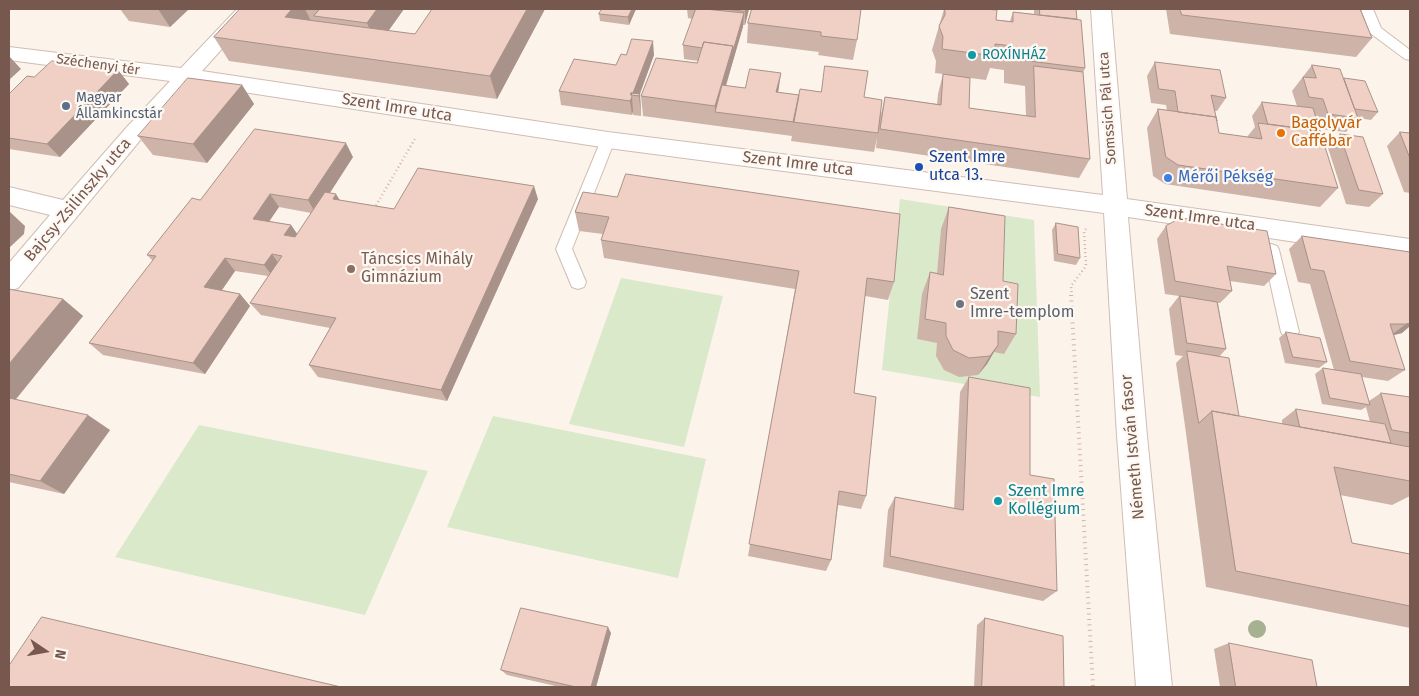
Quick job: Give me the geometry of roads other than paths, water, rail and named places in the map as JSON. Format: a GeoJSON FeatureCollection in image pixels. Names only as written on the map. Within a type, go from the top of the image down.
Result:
{"type":"FeatureCollection","features":[{"type":"Feature","properties":{"kind":"street","name":"Bajcsy-Zsilinszky utca"},"geometry":{"type":"LineString","coordinates":[[9,282],[134,134],[248,9]]}},
{"type":"Feature","properties":{"kind":"street","name":"Somssich Pál utca"},"geometry":{"type":"LineString","coordinates":[[1101,9],[1116,206]]}},
{"type":"Feature","properties":{"kind":"street","name":"Széchenyi tér"},"geometry":{"type":"LineString","coordinates":[[9,53],[187,76]]}},
{"type":"Feature","properties":{"kind":"street","name":"Szent Imre utca"},"geometry":{"type":"LineString","coordinates":[[187,76],[608,140],[1116,206],[1410,249]]}},
{"type":"Feature","properties":{"kind":"street"},"geometry":{"type":"LineString","coordinates":[[9,196],[70,211]]}},
{"type":"Feature","properties":{"kind":"street","name":"Németh István fasor"},"geometry":{"type":"LineString","coordinates":[[1116,206],[1132,436],[1154,687]]}},
{"type":"Feature","properties":{"kind":"lane"},"geometry":{"type":"LineString","coordinates":[[1367,9],[1375,30],[1410,56]]}},
{"type":"Feature","properties":{"kind":"lane"},"geometry":{"type":"LineString","coordinates":[[578,282],[564,249],[608,140]]}},
{"type":"Feature","properties":{"kind":"lane"},"geometry":{"type":"LineString","coordinates":[[1266,228],[1290,332]]}},
{"type":"Feature","properties":{"kind":"place","name":"ROXÍNHÁZ"},"geometry":{"type":"Point","coordinates":[972,55]}},
{"type":"Feature","properties":{"kind":"place","name":"Magyar Államkincstár"},"geometry":{"type":"Point","coordinates":[66,106]}},
{"type":"Feature","properties":{"kind":"place","name":"Bagolyvár Caffébar"},"geometry":{"type":"Point","coordinates":[1281,133]}},
{"type":"Feature","properties":{"kind":"place","name":"Szent Imre utca 13."},"geometry":{"type":"Point","coordinates":[919,167]}},
{"type":"Feature","properties":{"kind":"place","name":"Mérői Pékség"},"geometry":{"type":"Point","coordinates":[1168,178]}},
{"type":"Feature","properties":{"kind":"place","name":"Táncsics Mihály Gimnázium"},"geometry":{"type":"Point","coordinates":[351,269]}},
{"type":"Feature","properties":{"kind":"place","name":"Szent Imre-templom"},"geometry":{"type":"Point","coordinates":[960,304]}},
{"type":"Feature","properties":{"kind":"place","name":"Szent Imre Kollégium"},"geometry":{"type":"Point","coordinates":[998,501]}}]}
